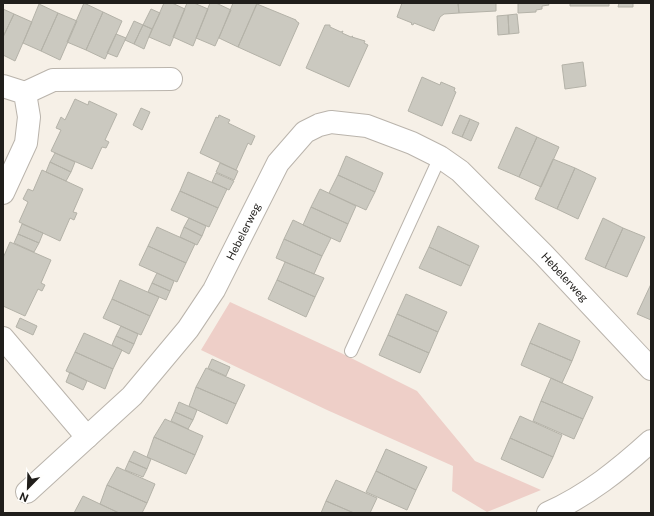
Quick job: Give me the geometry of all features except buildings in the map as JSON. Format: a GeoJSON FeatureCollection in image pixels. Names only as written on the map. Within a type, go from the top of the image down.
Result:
{"type":"FeatureCollection","features":[{"type":"Feature","properties":{"kind":"street"},"geometry":{"type":"LineString","coordinates":[[3,86],[25,93],[53,80],[171,79]]}},
{"type":"Feature","properties":{"kind":"street"},"geometry":{"type":"LineString","coordinates":[[3,193],[26,143],[29,117],[25,93]]}},
{"type":"Feature","properties":{"kind":"street","name":"Hebelerweg"},"geometry":{"type":"LineString","coordinates":[[27,492],[132,396],[188,329],[214,290],[278,163],[305,132],[319,125],[331,122],[368,126],[412,143],[440,157],[460,171],[495,205],[651,369]]}},
{"type":"Feature","properties":{"kind":"street"},"geometry":{"type":"LineString","coordinates":[[3,338],[87,437]]}},
{"type":"Feature","properties":{"kind":"street"},"geometry":{"type":"LineString","coordinates":[[548,513],[569,503],[597,486],[624,466],[651,441]]}},
{"type":"Feature","properties":{"kind":"lane"},"geometry":{"type":"LineString","coordinates":[[352,352],[440,157]]}},
{"type":"Feature","properties":{"kind":"shaded area"},"geometry":{"type":"Polygon","coordinates":[[[230,302],[341,353],[417,391],[475,461],[541,490],[487,512],[452,491],[453,466],[327,410],[201,350],[230,302]]]}}]}
